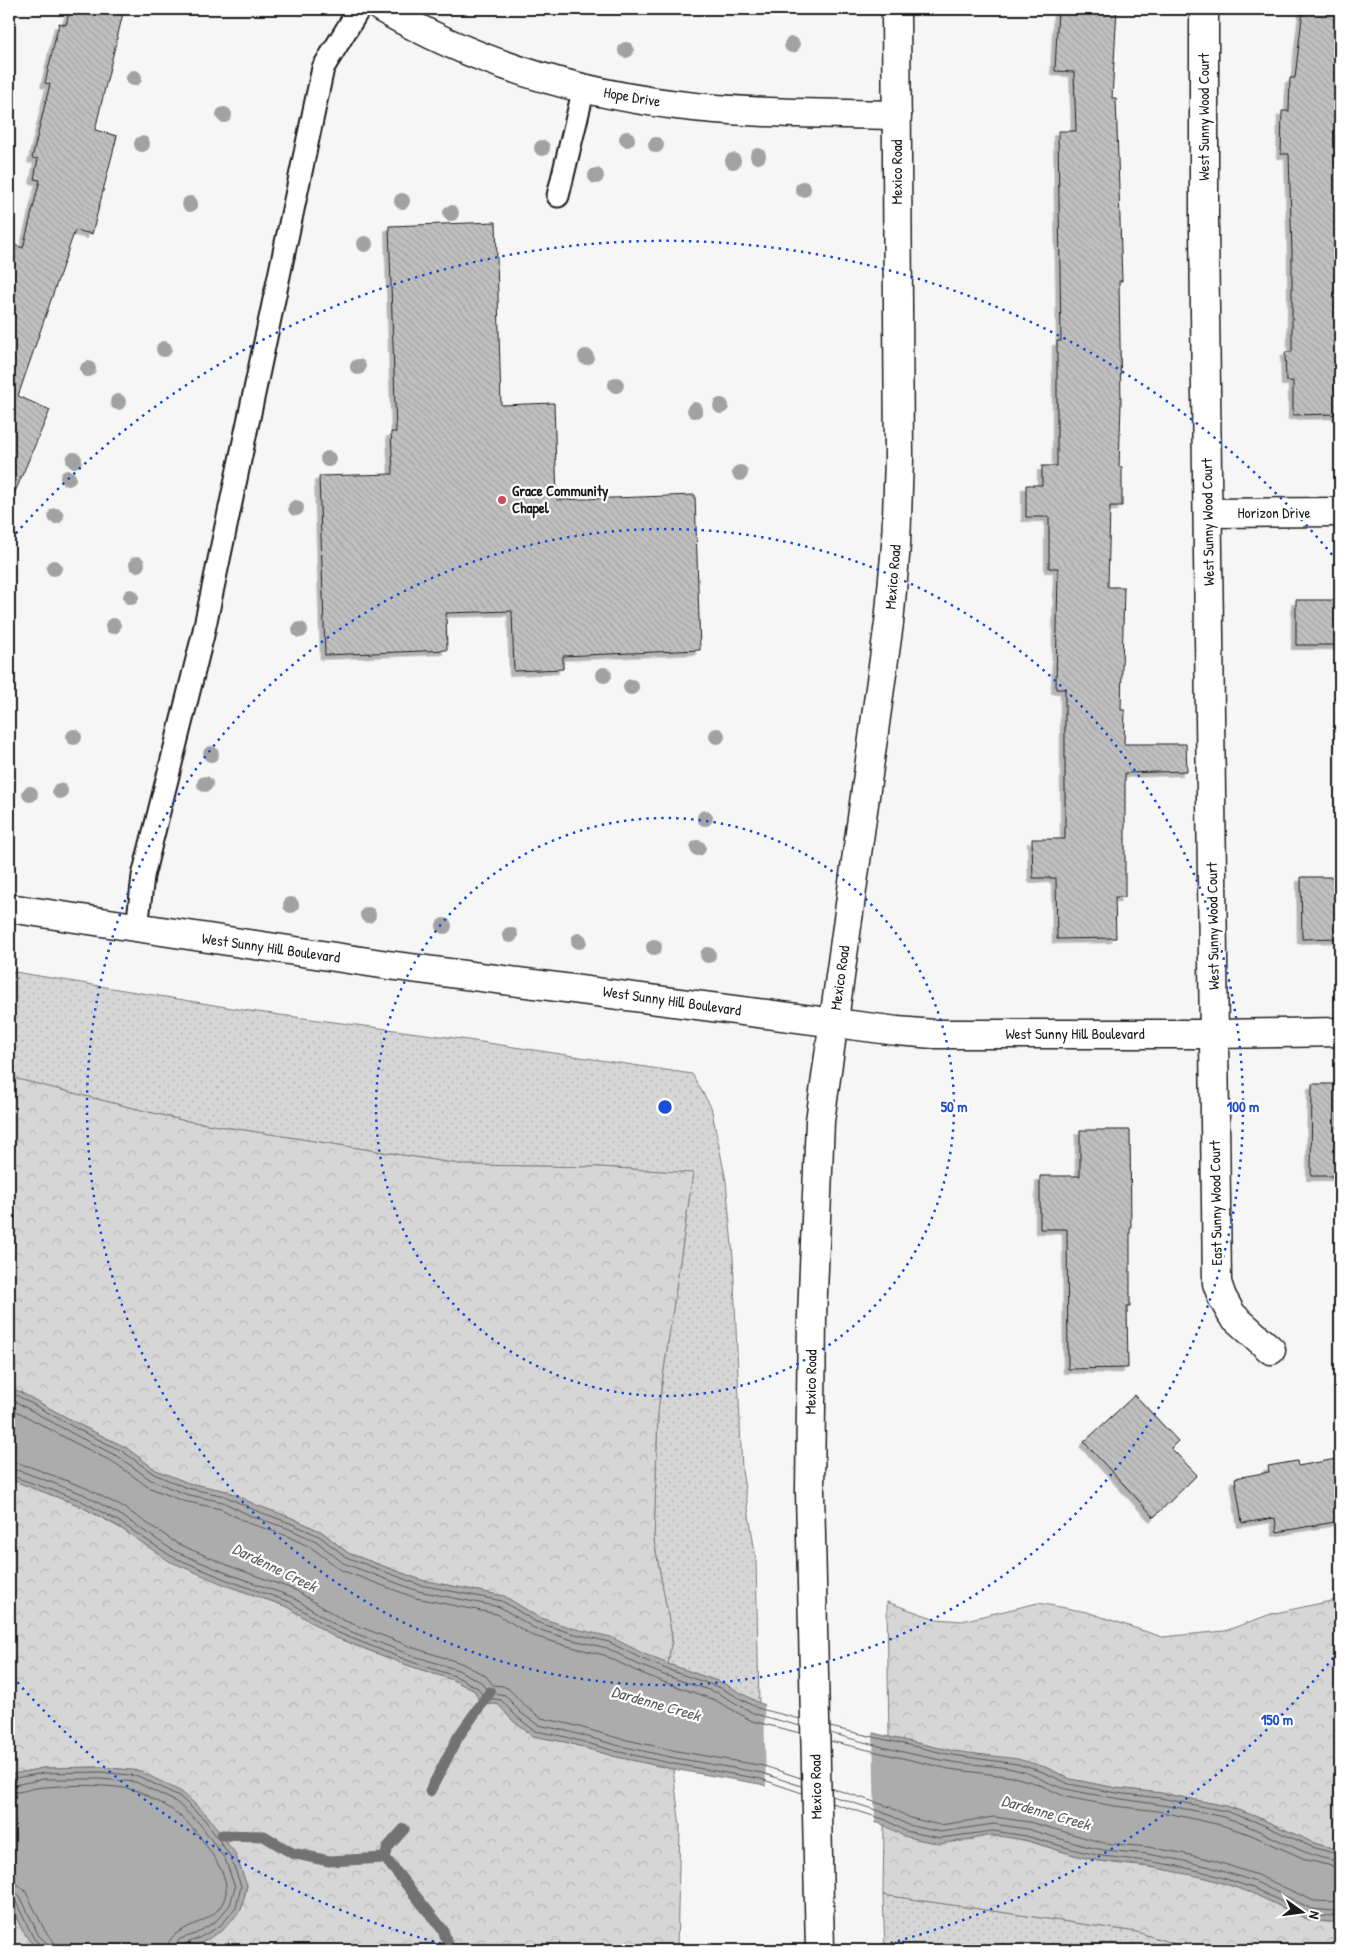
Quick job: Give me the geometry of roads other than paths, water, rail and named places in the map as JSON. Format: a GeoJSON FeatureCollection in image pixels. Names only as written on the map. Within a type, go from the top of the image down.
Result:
{"type":"FeatureCollection","features":[{"type":"Feature","properties":{"kind":"street","name":"Hope Drive"},"geometry":{"type":"LineString","coordinates":[[383,9],[415,28],[488,59],[536,77],[584,88],[678,106],[897,115]]}},
{"type":"Feature","properties":{"kind":"street","name":"Mexico Road"},"geometry":{"type":"LineString","coordinates":[[820,1950],[810,1491],[812,1317],[820,1121],[889,623],[896,545],[899,459],[896,9]]}},
{"type":"Feature","properties":{"kind":"street","name":"West Sunny Wood Court"},"geometry":{"type":"LineString","coordinates":[[1204,9],[1214,1034]]}},
{"type":"Feature","properties":{"kind":"street","name":"Horizon Drive"},"geometry":{"type":"LineString","coordinates":[[1208,513],[1340,512]]}},
{"type":"Feature","properties":{"kind":"street","name":"West Sunny Hill Boulevard"},"geometry":{"type":"LineString","coordinates":[[9,908],[388,965],[834,1024],[934,1034],[1340,1032]]}},
{"type":"Feature","properties":{"kind":"street","name":"East Sunny Wood Court"},"geometry":{"type":"LineString","coordinates":[[1214,1034],[1217,1283],[1232,1315],[1271,1350]]}},
{"type":"Feature","properties":{"kind":"lane"},"geometry":{"type":"LineString","coordinates":[[137,928],[144,876],[203,635],[323,68],[359,9]]}},
{"type":"Feature","properties":{"kind":"lane"},"geometry":{"type":"LineString","coordinates":[[558,196],[584,88]]}},
{"type":"Feature","properties":{"kind":"water","name":"Dardenne Creek"},"geometry":{"type":"Polygon","coordinates":[[[9,1386],[125,1447],[156,1470],[188,1483],[227,1491],[256,1505],[292,1518],[322,1532],[348,1553],[421,1580],[504,1596],[538,1617],[572,1628],[611,1637],[668,1664],[723,1683],[759,1703],[889,1737],[953,1751],[1018,1759],[1045,1767],[1070,1779],[1116,1788],[1161,1793],[1226,1806],[1255,1816],[1314,1843],[1340,1850],[1340,1921],[1309,1920],[1252,1893],[1207,1878],[1146,1866],[1101,1861],[1025,1840],[992,1835],[940,1844],[903,1836],[884,1825],[760,1784],[673,1769],[613,1756],[565,1742],[533,1736],[513,1721],[498,1704],[480,1704],[475,1691],[453,1680],[407,1665],[334,1637],[288,1607],[225,1585],[169,1561],[116,1525],[78,1505],[9,1479],[9,1386]]]}},
{"type":"Feature","properties":{"kind":"water"},"geometry":{"type":"Polygon","coordinates":[[[101,1767],[140,1771],[182,1792],[208,1816],[235,1854],[247,1885],[241,1910],[223,1930],[199,1944],[179,1950],[39,1950],[28,1939],[16,1918],[9,1895],[9,1775],[43,1768],[101,1767]]]}},
{"type":"Feature","properties":{"kind":"waterway"},"geometry":{"type":"LineString","coordinates":[[430,1791],[458,1737],[490,1692]]}},
{"type":"Feature","properties":{"kind":"waterway"},"geometry":{"type":"LineString","coordinates":[[404,1829],[388,1847],[385,1858],[443,1930],[449,1950]]}},
{"type":"Feature","properties":{"kind":"waterway"},"geometry":{"type":"LineString","coordinates":[[222,1835],[264,1836],[292,1853],[329,1861],[385,1858]]}},
{"type":"Feature","properties":{"kind":"place","name":"Grace Community Chapel"},"geometry":{"type":"Point","coordinates":[502,500]}}]}
